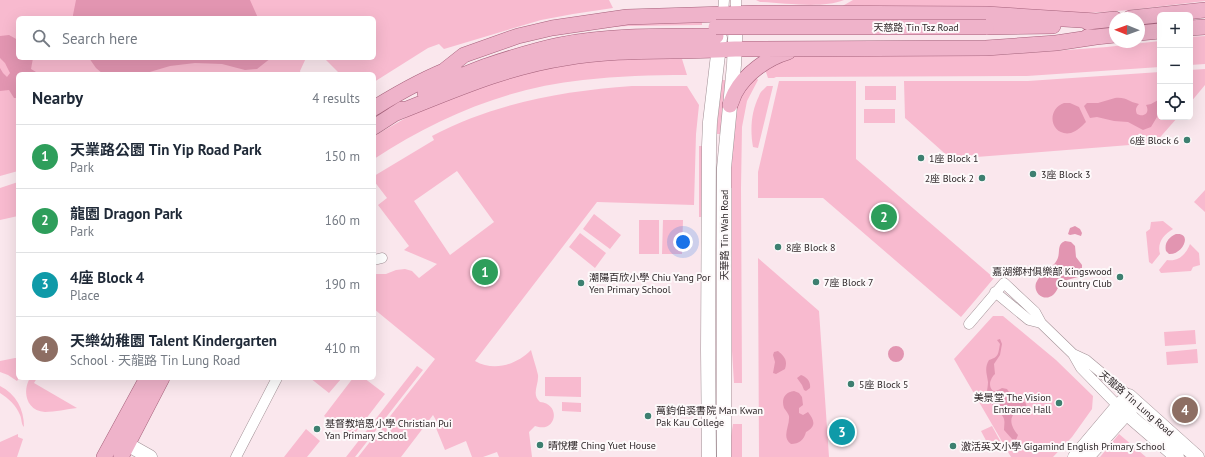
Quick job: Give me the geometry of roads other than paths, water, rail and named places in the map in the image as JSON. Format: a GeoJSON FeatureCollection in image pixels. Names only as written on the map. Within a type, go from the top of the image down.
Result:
{"type":"FeatureCollection","features":[{"type":"Feature","properties":{"kind":"main road"},"geometry":{"type":"LineString","coordinates":[[1145,16],[1205,10]]}},
{"type":"Feature","properties":{"kind":"main road"},"geometry":{"type":"LineString","coordinates":[[376,126],[434,88],[468,73],[498,57],[536,40],[581,32],[644,28],[724,20],[986,14],[1096,21]]}},
{"type":"Feature","properties":{"kind":"main road"},"geometry":{"type":"LineString","coordinates":[[445,70],[464,55],[518,36],[552,28],[606,20],[665,15],[724,20]]}},
{"type":"Feature","properties":{"kind":"main road"},"geometry":{"type":"LineString","coordinates":[[724,20],[735,49],[986,48],[1056,43],[1096,37]]}},
{"type":"Feature","properties":{"kind":"main road"},"geometry":{"type":"LineString","coordinates":[[394,114],[500,74],[551,60],[581,55],[652,50],[698,51],[724,20]]}},
{"type":"Feature","properties":{"kind":"main road","name":"天慈路 Tin Tsz Road"},"geometry":{"type":"LineString","coordinates":[[724,20],[1096,37],[1109,36]]}},
{"type":"Feature","properties":{"kind":"main road","name":"天華路 Tin Wah Road"},"geometry":{"type":"LineString","coordinates":[[724,20],[735,49],[724,168],[724,457]]}},
{"type":"Feature","properties":{"kind":"main road","name":"天華路 Tin Wah Road"},"geometry":{"type":"LineString","coordinates":[[709,457],[709,146],[710,122],[724,20]]}},
{"type":"Feature","properties":{"kind":"main road","name":"天慈路 Tin Tsz Road"},"geometry":{"type":"LineString","coordinates":[[986,32],[1109,20]]}},
{"type":"Feature","properties":{"kind":"main road"},"geometry":{"type":"LineString","coordinates":[[1193,28],[1205,27]]}},
{"type":"Feature","properties":{"kind":"main road"},"geometry":{"type":"LineString","coordinates":[[1145,33],[1157,32]]}},
{"type":"Feature","properties":{"kind":"main road"},"geometry":{"type":"LineString","coordinates":[[730,105],[741,84],[761,65],[776,56],[801,49]]}},
{"type":"Feature","properties":{"kind":"main road"},"geometry":{"type":"LineString","coordinates":[[376,107],[416,84],[445,70],[498,57]]}},
{"type":"Feature","properties":{"kind":"main road"},"geometry":{"type":"LineString","coordinates":[[146,380],[109,447],[150,457]]}},
{"type":"Feature","properties":{"kind":"main road"},"geometry":{"type":"LineString","coordinates":[[127,452],[161,380]]}},
{"type":"Feature","properties":{"kind":"main road"},"geometry":{"type":"LineString","coordinates":[[127,452],[164,390],[167,380]]}},
{"type":"Feature","properties":{"kind":"main road"},"geometry":{"type":"LineString","coordinates":[[1075,457],[1133,399]]}},
{"type":"Feature","properties":{"kind":"main road","name":"天龍路 Tin Lung Road"},"geometry":{"type":"LineString","coordinates":[[1133,399],[1197,457]]}},
{"type":"Feature","properties":{"kind":"main road"},"geometry":{"type":"LineString","coordinates":[[1087,457],[1112,429],[1122,409]]}},
{"type":"Feature","properties":{"kind":"main road","name":"天龍路 Tin Lung Road"},"geometry":{"type":"LineString","coordinates":[[1122,409],[1177,457]]}},
{"type":"Feature","properties":{"kind":"main road"},"geometry":{"type":"LineString","coordinates":[[1112,429],[1129,427],[1150,434]]}},
{"type":"Feature","properties":{"kind":"street","name":"天龍路 Tin Lung Road"},"geometry":{"type":"LineString","coordinates":[[1041,322],[1029,320],[995,292],[1004,283],[1035,312],[1041,322],[1073,354],[1081,368],[1122,409]]}},
{"type":"Feature","properties":{"kind":"street"},"geometry":{"type":"LineString","coordinates":[[969,324],[995,292]]}},
{"type":"Feature","properties":{"kind":"street","name":"天龍路 Tin Lung Road"},"geometry":{"type":"LineString","coordinates":[[1073,354],[1086,360],[1133,399]]}},
{"type":"Feature","properties":{"kind":"street"},"geometry":{"type":"LineString","coordinates":[[236,457],[276,380]]}},
{"type":"Feature","properties":{"kind":"place","name":"6座 Block 6"},"geometry":{"type":"Point","coordinates":[1187,140]}},
{"type":"Feature","properties":{"kind":"place","name":"1座 Block 1"},"geometry":{"type":"Point","coordinates":[921,158]}},
{"type":"Feature","properties":{"kind":"place","name":"3座 Block 3"},"geometry":{"type":"Point","coordinates":[1033,174]}},
{"type":"Feature","properties":{"kind":"place","name":"2座 Block 2"},"geometry":{"type":"Point","coordinates":[982,178]}},
{"type":"Feature","properties":{"kind":"place","name":"龍園 Dragon Park"},"geometry":{"type":"Point","coordinates":[884,217]}},
{"type":"Feature","properties":{"kind":"place","name":"8座 Block 8"},"geometry":{"type":"Point","coordinates":[778,247]}},
{"type":"Feature","properties":{"kind":"place","name":"天業路公園 Tin Yip Road Park"},"geometry":{"type":"Point","coordinates":[485,272]}},
{"type":"Feature","properties":{"kind":"place","name":"嘉湖鄉村俱樂部 Kingswood Country Club"},"geometry":{"type":"Point","coordinates":[1120,277]}},
{"type":"Feature","properties":{"kind":"place","name":"7座 Block 7"},"geometry":{"type":"Point","coordinates":[816,282]}},
{"type":"Feature","properties":{"kind":"place","name":"潮陽百欣小學 Chiu Yang Por Yen Primary School"},"geometry":{"type":"Point","coordinates":[581,283]}},
{"type":"Feature","properties":{"kind":"place","name":"5座 Block 5"},"geometry":{"type":"Point","coordinates":[851,384]}},
{"type":"Feature","properties":{"kind":"place","name":"美景堂 The Vision Entrance Hall"},"geometry":{"type":"Point","coordinates":[1059,403]}},
{"type":"Feature","properties":{"kind":"place","name":"天樂幼稚園 Talent Kindergarten"},"geometry":{"type":"Point","coordinates":[1185,410]}},
{"type":"Feature","properties":{"kind":"place","name":"萬鈞伯裘書院 Man Kwan Pak Kau College"},"geometry":{"type":"Point","coordinates":[648,416]}},
{"type":"Feature","properties":{"kind":"place","name":"基督教培恩小學 Christian Pui Yan Primary School"},"geometry":{"type":"Point","coordinates":[317,429]}},
{"type":"Feature","properties":{"kind":"place","name":"4座 Block 4"},"geometry":{"type":"Point","coordinates":[842,432]}},
{"type":"Feature","properties":{"kind":"place","name":"晴悅樓 Ching Yuet House"},"geometry":{"type":"Point","coordinates":[540,445]}},
{"type":"Feature","properties":{"kind":"place","name":"激活英文小學 Gigamind English Primary School"},"geometry":{"type":"Point","coordinates":[953,446]}}]}
